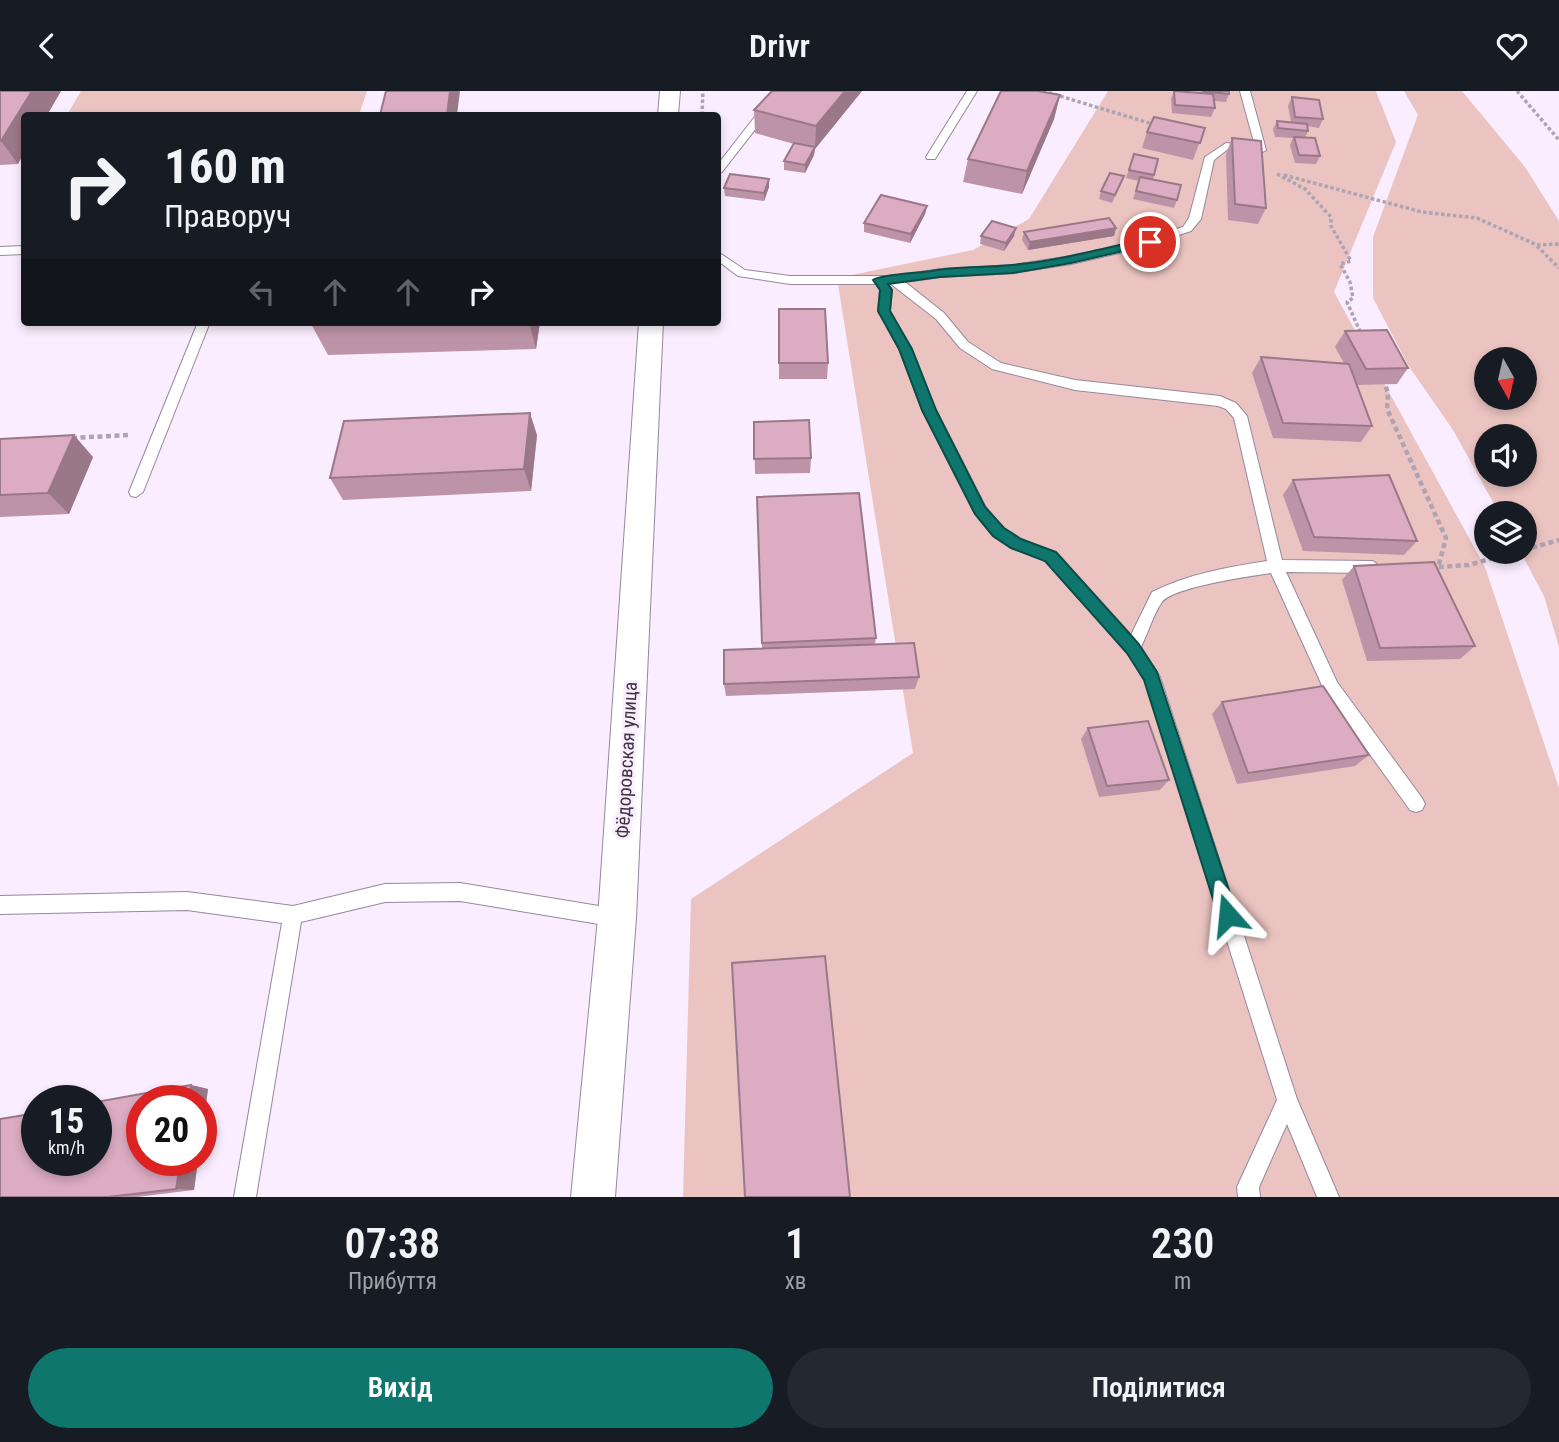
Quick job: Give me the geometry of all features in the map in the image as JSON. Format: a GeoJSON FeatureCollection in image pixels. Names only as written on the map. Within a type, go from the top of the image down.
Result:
{"type":"FeatureCollection","features":[{"type":"Feature","properties":{"kind":"street"},"geometry":{"type":"LineString","coordinates":[[668,112],[670,91]]}},
{"type":"Feature","properties":{"kind":"street","name":"Фёдоровская улица"},"geometry":{"type":"LineString","coordinates":[[593,1197],[617,918],[651,326]]}},
{"type":"Feature","properties":{"kind":"lane"},"geometry":{"type":"LineString","coordinates":[[721,166],[780,91]]}},
{"type":"Feature","properties":{"kind":"lane"},"geometry":{"type":"LineString","coordinates":[[931,157],[972,91]]}},
{"type":"Feature","properties":{"kind":"lane"},"geometry":{"type":"LineString","coordinates":[[721,258],[742,273],[790,280],[887,280],[1025,267],[1083,257],[1167,237],[1187,229],[1195,219],[1209,159],[1218,150],[1226,146],[1261,150],[1245,91]]}},
{"type":"Feature","properties":{"kind":"lane"},"geometry":{"type":"LineString","coordinates":[[0,251],[21,250]]}},
{"type":"Feature","properties":{"kind":"lane"},"geometry":{"type":"LineString","coordinates":[[887,280],[940,316],[964,345],[997,366],[1075,384],[1150,395],[1220,401],[1231,406],[1240,416],[1276,566],[1331,687],[1416,804]]}},
{"type":"Feature","properties":{"kind":"lane"},"geometry":{"type":"LineString","coordinates":[[887,280],[884,311],[905,349],[929,410],[980,510],[998,532],[1007,538],[1051,556],[1133,648],[1152,677],[1287,1100],[1328,1197]]}},
{"type":"Feature","properties":{"kind":"lane"},"geometry":{"type":"LineString","coordinates":[[136,492],[202,326]]}},
{"type":"Feature","properties":{"kind":"lane"},"geometry":{"type":"LineString","coordinates":[[1133,648],[1157,596],[1176,587],[1222,575],[1276,566],[1388,567]]}},
{"type":"Feature","properties":{"kind":"lane"},"geometry":{"type":"LineString","coordinates":[[0,905],[187,901],[293,915],[385,894],[460,892],[617,918]]}},
{"type":"Feature","properties":{"kind":"lane"},"geometry":{"type":"LineString","coordinates":[[245,1197],[293,915]]}},
{"type":"Feature","properties":{"kind":"lane"},"geometry":{"type":"LineString","coordinates":[[1249,1197],[1248,1187],[1287,1100]]}},
{"type":"Feature","properties":{"kind":"path"},"geometry":{"type":"LineString","coordinates":[[702,112],[703,91]]}},
{"type":"Feature","properties":{"kind":"path"},"geometry":{"type":"LineString","coordinates":[[1043,91],[1163,128]]}},
{"type":"Feature","properties":{"kind":"path"},"geometry":{"type":"LineString","coordinates":[[1517,91],[1559,140]]}},
{"type":"Feature","properties":{"kind":"path"},"geometry":{"type":"LineString","coordinates":[[1261,150],[1277,174],[1305,189],[1331,217],[1331,226],[1351,261],[1340,264],[1350,282],[1353,298],[1347,302],[1365,344]]}},
{"type":"Feature","properties":{"kind":"path"},"geometry":{"type":"LineString","coordinates":[[1277,174],[1422,212],[1477,218],[1536,245],[1559,268]]}},
{"type":"Feature","properties":{"kind":"path"},"geometry":{"type":"LineString","coordinates":[[1536,245],[1559,244]]}},
{"type":"Feature","properties":{"kind":"path"},"geometry":{"type":"LineString","coordinates":[[1377,368],[1388,392],[1387,409],[1446,538],[1437,567],[1474,564]]}},
{"type":"Feature","properties":{"kind":"path"},"geometry":{"type":"LineString","coordinates":[[66,438],[159,434]]}},
{"type":"Feature","properties":{"kind":"path"},"geometry":{"type":"LineString","coordinates":[[1537,546],[1559,540]]}},
{"type":"Feature","properties":{"kind":"shaded area"},"geometry":{"type":"Polygon","coordinates":[[[81,91],[367,91],[360,112],[69,112],[81,91]]]}},
{"type":"Feature","properties":{"kind":"shaded area"},"geometry":{"type":"Polygon","coordinates":[[[1108,91],[1376,91],[1396,142],[1334,292],[1474,547],[1474,564],[1483,564],[1485,567],[1559,788],[1559,1197],[683,1197],[691,899],[913,753],[837,278],[973,250],[1029,219],[1108,91]]]}},
{"type":"Feature","properties":{"kind":"shaded area"},"geometry":{"type":"Polygon","coordinates":[[[1404,91],[1462,91],[1525,167],[1559,221],[1559,647],[1544,596],[1527,564],[1537,564],[1537,501],[1492,501],[1485,487],[1537,487],[1537,424],[1474,424],[1474,468],[1453,430],[1408,365],[1373,298],[1373,237],[1418,115],[1404,91]]]}},
{"type":"Feature","properties":{"kind":"building"},"geometry":{"type":"Polygon","coordinates":[[[0,91],[32,91],[1,141],[0,141],[0,91]]]}},
{"type":"Feature","properties":{"kind":"building"},"geometry":{"type":"Polygon","coordinates":[[[386,91],[450,91],[447,112],[381,112],[386,91]]]}},
{"type":"Feature","properties":{"kind":"building"},"geometry":{"type":"Polygon","coordinates":[[[772,91],[845,91],[816,126],[754,110],[772,91]]]}},
{"type":"Feature","properties":{"kind":"building"},"geometry":{"type":"Polygon","coordinates":[[[1001,91],[1038,91],[1060,95],[1027,171],[968,159],[1001,91]]]}},
{"type":"Feature","properties":{"kind":"building"},"geometry":{"type":"Polygon","coordinates":[[[1174,91],[1213,94],[1215,108],[1175,105],[1174,91]]]}},
{"type":"Feature","properties":{"kind":"building"},"geometry":{"type":"Polygon","coordinates":[[[1203,91],[1229,91],[1229,94],[1203,91]]]}},
{"type":"Feature","properties":{"kind":"building"},"geometry":{"type":"Polygon","coordinates":[[[1292,97],[1319,100],[1323,119],[1295,117],[1292,97]]]}},
{"type":"Feature","properties":{"kind":"building"},"geometry":{"type":"Polygon","coordinates":[[[1154,117],[1205,128],[1200,143],[1147,132],[1154,117]]]}},
{"type":"Feature","properties":{"kind":"building"},"geometry":{"type":"Polygon","coordinates":[[[1277,121],[1307,124],[1308,131],[1278,128],[1277,121]]]}},
{"type":"Feature","properties":{"kind":"building"},"geometry":{"type":"Polygon","coordinates":[[[1294,137],[1315,138],[1320,156],[1299,155],[1294,137]]]}},
{"type":"Feature","properties":{"kind":"building"},"geometry":{"type":"Polygon","coordinates":[[[1232,138],[1261,141],[1266,208],[1235,204],[1232,138]]]}},
{"type":"Feature","properties":{"kind":"building"},"geometry":{"type":"Polygon","coordinates":[[[794,143],[815,147],[805,165],[784,161],[794,143]]]}},
{"type":"Feature","properties":{"kind":"building"},"geometry":{"type":"Polygon","coordinates":[[[1134,154],[1158,159],[1154,175],[1129,170],[1134,154]]]}},
{"type":"Feature","properties":{"kind":"building"},"geometry":{"type":"Polygon","coordinates":[[[1110,173],[1124,176],[1115,195],[1101,191],[1110,173]]]}},
{"type":"Feature","properties":{"kind":"building"},"geometry":{"type":"Polygon","coordinates":[[[730,174],[769,179],[764,193],[724,188],[730,174]]]}},
{"type":"Feature","properties":{"kind":"building"},"geometry":{"type":"Polygon","coordinates":[[[1140,177],[1181,185],[1177,200],[1136,191],[1140,177]]]}},
{"type":"Feature","properties":{"kind":"building"},"geometry":{"type":"Polygon","coordinates":[[[881,195],[927,206],[911,234],[864,223],[881,195]]]}},
{"type":"Feature","properties":{"kind":"building"},"geometry":{"type":"Polygon","coordinates":[[[1109,218],[1116,228],[1030,242],[1024,232],[1109,218]]]}},
{"type":"Feature","properties":{"kind":"building"},"geometry":{"type":"Polygon","coordinates":[[[992,221],[1016,228],[1006,243],[981,236],[992,221]]]}},
{"type":"Feature","properties":{"kind":"building"},"geometry":{"type":"Polygon","coordinates":[[[779,309],[825,309],[828,363],[779,363],[779,309]]]}},
{"type":"Feature","properties":{"kind":"building"},"geometry":{"type":"Polygon","coordinates":[[[1387,330],[1408,368],[1366,369],[1345,331],[1387,330]]]}},
{"type":"Feature","properties":{"kind":"building"},"geometry":{"type":"Polygon","coordinates":[[[1261,357],[1349,364],[1372,426],[1283,423],[1261,357]]]}},
{"type":"Feature","properties":{"kind":"building"},"geometry":{"type":"Polygon","coordinates":[[[530,413],[524,469],[330,478],[344,421],[530,413]]]}},
{"type":"Feature","properties":{"kind":"building"},"geometry":{"type":"Polygon","coordinates":[[[809,420],[811,458],[754,459],[754,422],[809,420]]]}},
{"type":"Feature","properties":{"kind":"building"},"geometry":{"type":"Polygon","coordinates":[[[74,435],[48,493],[0,495],[0,439],[74,435]]]}},
{"type":"Feature","properties":{"kind":"building"},"geometry":{"type":"Polygon","coordinates":[[[1389,475],[1417,541],[1314,537],[1293,480],[1389,475]]]}},
{"type":"Feature","properties":{"kind":"building"},"geometry":{"type":"Polygon","coordinates":[[[859,493],[876,638],[762,643],[757,497],[859,493]]]}},
{"type":"Feature","properties":{"kind":"building"},"geometry":{"type":"Polygon","coordinates":[[[1434,562],[1475,646],[1380,648],[1354,566],[1434,562]]]}},
{"type":"Feature","properties":{"kind":"building"},"geometry":{"type":"Polygon","coordinates":[[[914,643],[919,677],[724,684],[724,650],[914,643]]]}},
{"type":"Feature","properties":{"kind":"building"},"geometry":{"type":"Polygon","coordinates":[[[1323,686],[1369,755],[1248,773],[1222,702],[1323,686]]]}},
{"type":"Feature","properties":{"kind":"building"},"geometry":{"type":"Polygon","coordinates":[[[1148,721],[1169,780],[1107,786],[1088,728],[1148,721]]]}},
{"type":"Feature","properties":{"kind":"building"},"geometry":{"type":"Polygon","coordinates":[[[825,956],[850,1197],[745,1197],[732,963],[825,956]]]}},
{"type":"Feature","properties":{"kind":"building"},"geometry":{"type":"Polygon","coordinates":[[[126,1097],[126,1176],[178,1176],[176,1189],[108,1197],[0,1197],[0,1119],[21,1116],[21,1176],[112,1176],[112,1099],[126,1097]]]}},
{"type":"Feature","properties":{"kind":"route"},"geometry":{"type":"LineString","coordinates":[[1150,242],[1071,260],[1013,269],[940,273],[894,281],[879,280],[886,290],[884,311],[905,349],[929,410],[980,510],[998,532],[1016,544],[1051,556],[1133,648],[1152,677],[1228,915]]}}]}
